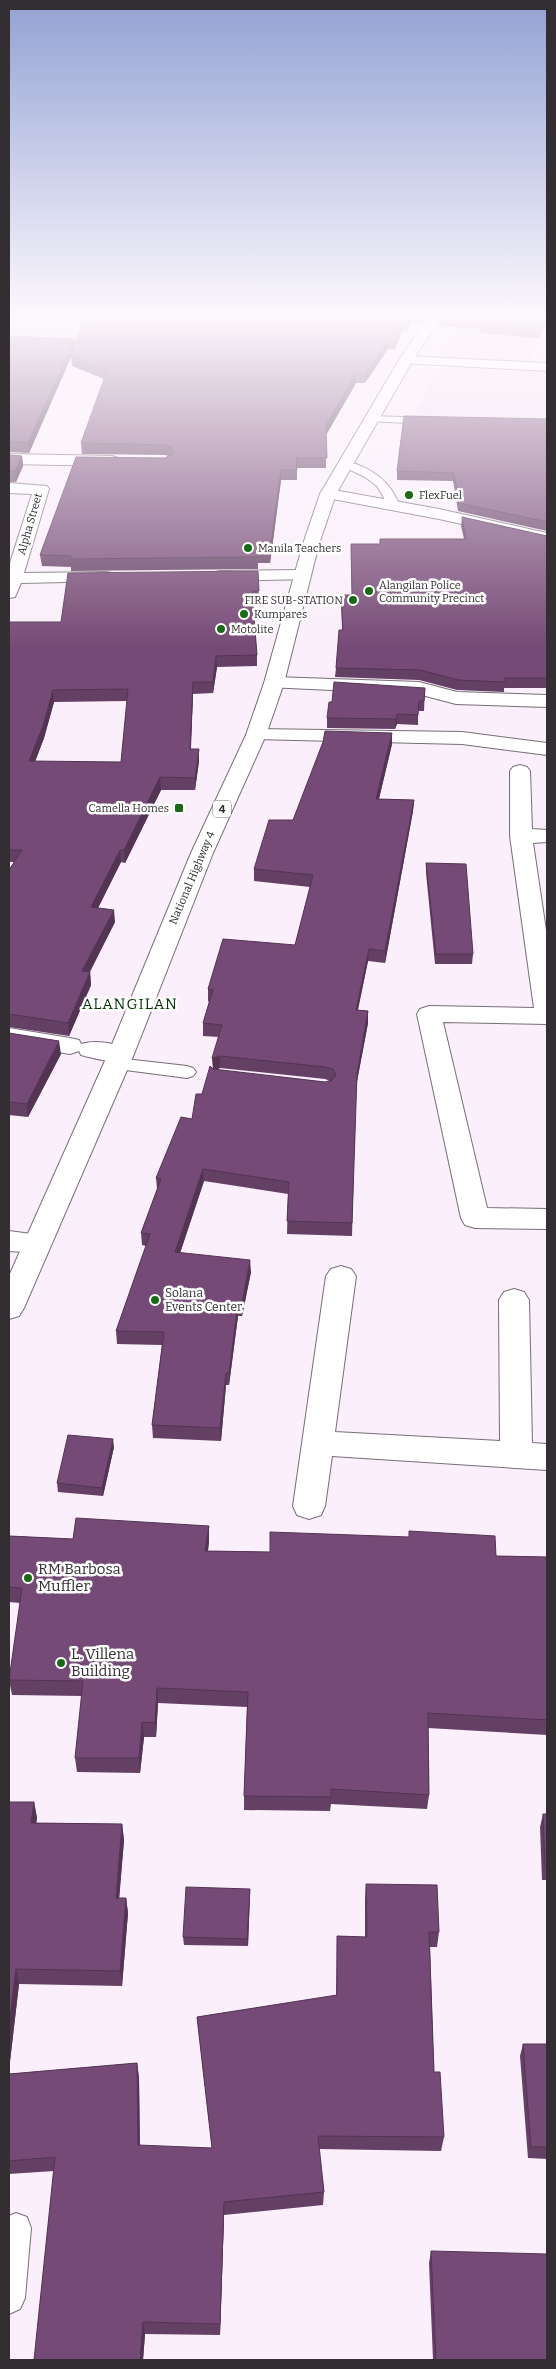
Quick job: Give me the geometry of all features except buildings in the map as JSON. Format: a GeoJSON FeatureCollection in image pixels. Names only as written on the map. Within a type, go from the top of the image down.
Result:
{"type":"FeatureCollection","features":[{"type":"Feature","properties":{"kind":"street","name":"National Highway 4"},"geometry":{"type":"LineString","coordinates":[[9,1308],[119,1059],[202,853],[256,735],[274,683],[302,575],[328,494],[368,426]]}},
{"type":"Feature","properties":{"kind":"street"},"geometry":{"type":"LineString","coordinates":[[9,459],[126,461]]}},
{"type":"Feature","properties":{"kind":"street","name":"Alpha Street"},"geometry":{"type":"LineString","coordinates":[[9,488],[41,489],[10,587]]}},
{"type":"Feature","properties":{"kind":"street"},"geometry":{"type":"LineString","coordinates":[[328,494],[393,505],[547,538]]}},
{"type":"Feature","properties":{"kind":"street"},"geometry":{"type":"LineString","coordinates":[[203,576],[302,575]]}},
{"type":"Feature","properties":{"kind":"street"},"geometry":{"type":"LineString","coordinates":[[10,587],[123,577]]}},
{"type":"Feature","properties":{"kind":"street"},"geometry":{"type":"LineString","coordinates":[[274,683],[419,688],[456,698],[547,702]]}},
{"type":"Feature","properties":{"kind":"street"},"geometry":{"type":"LineString","coordinates":[[256,735],[462,738],[547,749]]}},
{"type":"Feature","properties":{"kind":"street"},"geometry":{"type":"LineString","coordinates":[[520,771],[521,836],[547,1016],[429,1014],[474,1218],[547,1219]]}},
{"type":"Feature","properties":{"kind":"street"},"geometry":{"type":"LineString","coordinates":[[521,836],[547,836]]}},
{"type":"Feature","properties":{"kind":"street"},"geometry":{"type":"LineString","coordinates":[[9,1036],[80,1047],[119,1059]]}},
{"type":"Feature","properties":{"kind":"street"},"geometry":{"type":"LineString","coordinates":[[9,1241],[37,1243]]}},
{"type":"Feature","properties":{"kind":"street"},"geometry":{"type":"LineString","coordinates":[[308,1506],[341,1276]]}},
{"type":"Feature","properties":{"kind":"street"},"geometry":{"type":"LineString","coordinates":[[514,1300],[516,1454]]}},
{"type":"Feature","properties":{"kind":"street"},"geometry":{"type":"LineString","coordinates":[[318,1443],[547,1457]]}},
{"type":"Feature","properties":{"kind":"lane"},"geometry":{"type":"LineString","coordinates":[[346,464],[372,476],[383,484],[390,492],[393,505]]}},
{"type":"Feature","properties":{"kind":"lane"},"geometry":{"type":"LineString","coordinates":[[119,1059],[187,1072]]}},
{"type":"Feature","properties":{"kind":"lane"},"geometry":{"type":"LineString","coordinates":[[9,2298],[16,2228]]}},
{"type":"Feature","properties":{"kind":"place","name":"FlexFuel"},"geometry":{"type":"Point","coordinates":[409,495]}},
{"type":"Feature","properties":{"kind":"place","name":"Manila Teachers"},"geometry":{"type":"Point","coordinates":[248,548]}},
{"type":"Feature","properties":{"kind":"place","name":"Alangilan Police Community Precinct"},"geometry":{"type":"Point","coordinates":[369,591]}},
{"type":"Feature","properties":{"kind":"place","name":"FIRE SUB-STATION"},"geometry":{"type":"Point","coordinates":[353,600]}},
{"type":"Feature","properties":{"kind":"place","name":"Kumpares"},"geometry":{"type":"Point","coordinates":[244,614]}},
{"type":"Feature","properties":{"kind":"place","name":"Motolite"},"geometry":{"type":"Point","coordinates":[221,629]}},
{"type":"Feature","properties":{"kind":"place","name":"Camella Homes"},"geometry":{"type":"Point","coordinates":[179,808]}},
{"type":"Feature","properties":{"kind":"place","name":"Solana Events Center"},"geometry":{"type":"Point","coordinates":[155,1300]}},
{"type":"Feature","properties":{"kind":"place","name":"RM Barbosa Muffler"},"geometry":{"type":"Point","coordinates":[28,1578]}},
{"type":"Feature","properties":{"kind":"place","name":"L. Villena Building"},"geometry":{"type":"Point","coordinates":[61,1663]}},
{"type":"Feature","properties":{"kind":"district","name":"ALANGILAN"},"geometry":{"type":"Point","coordinates":[130,1004]}}]}
